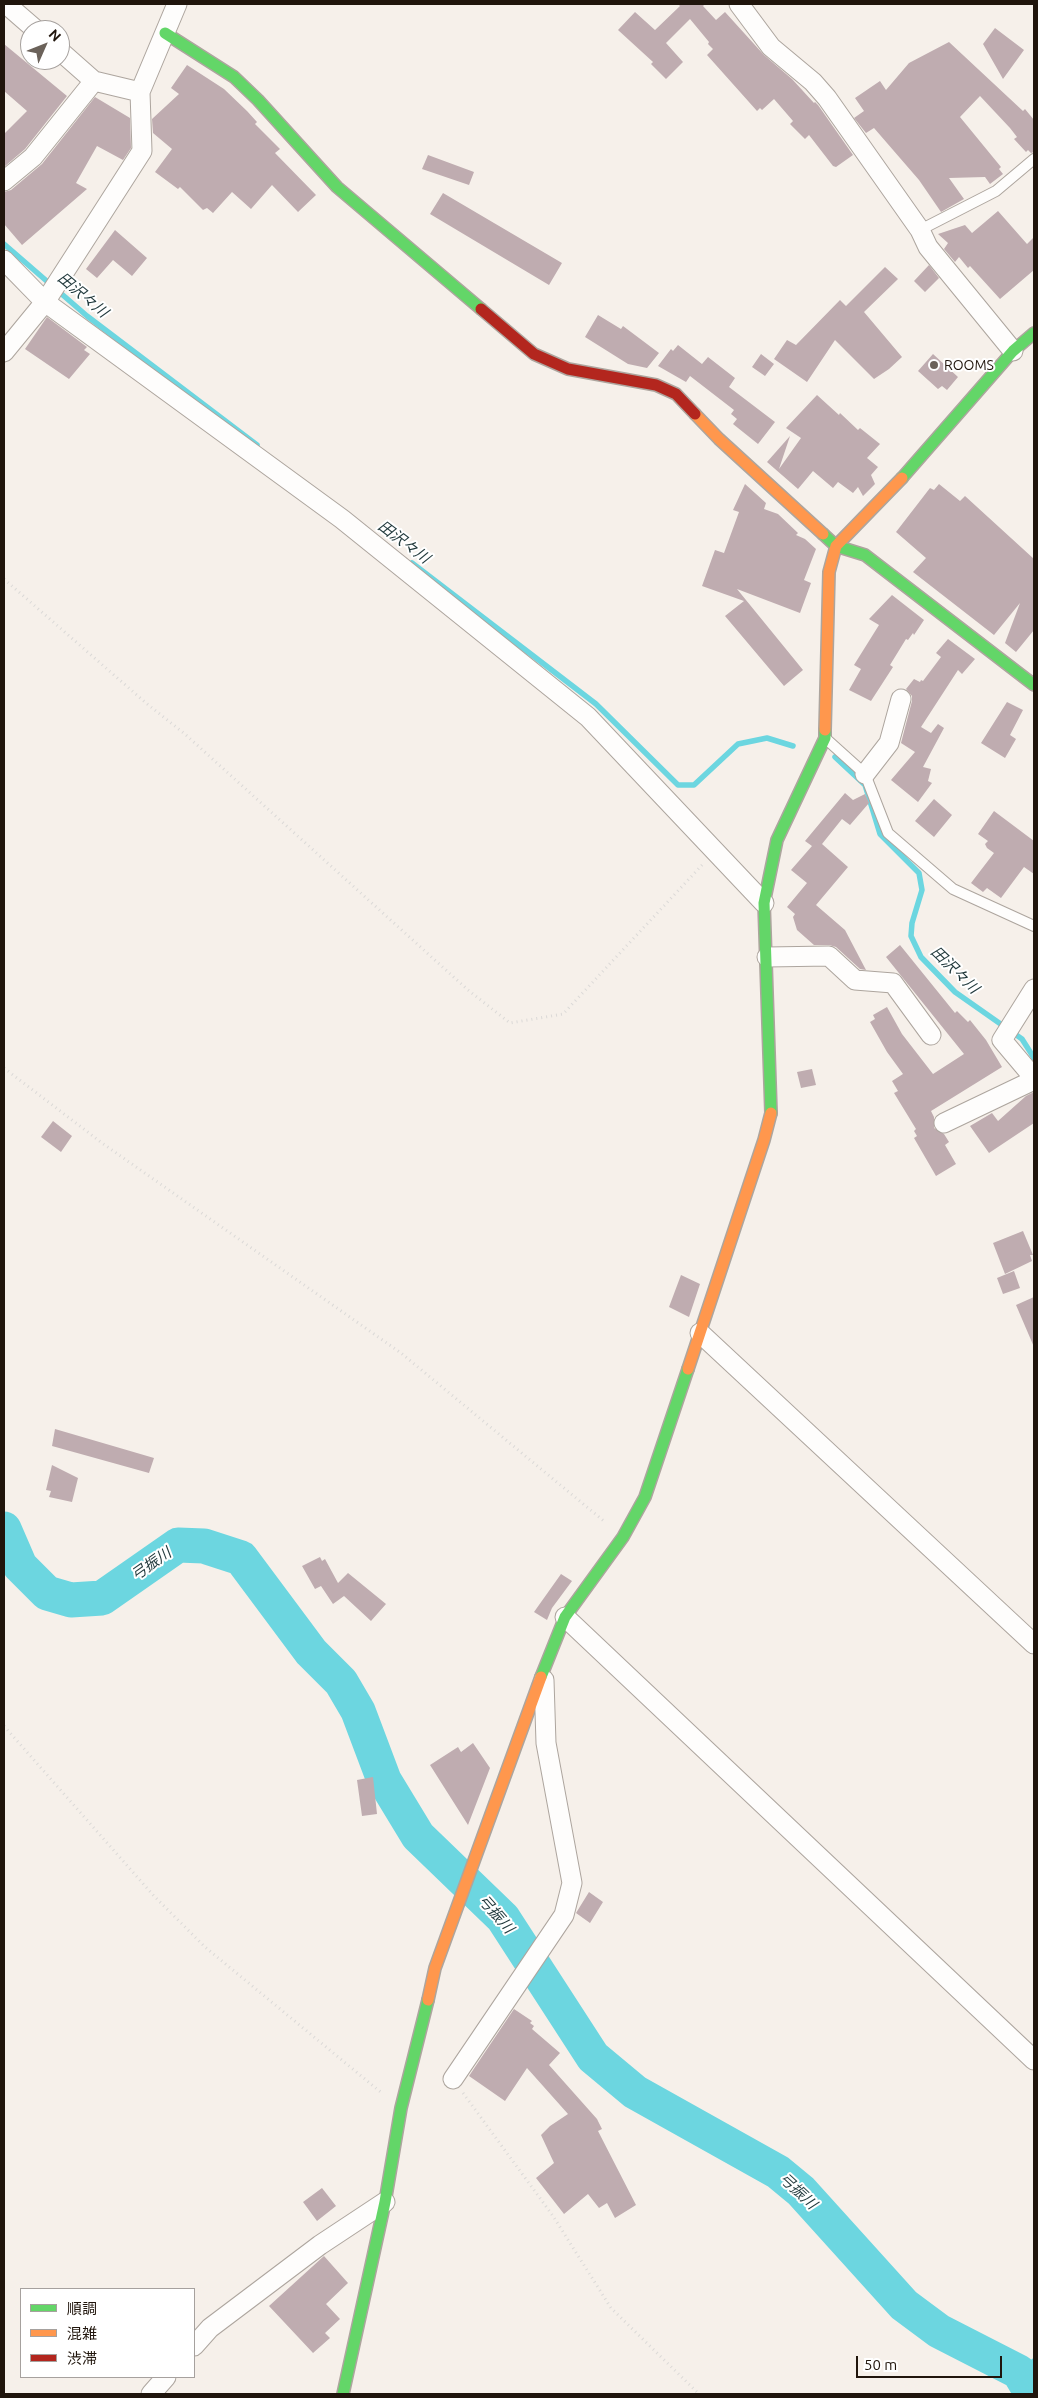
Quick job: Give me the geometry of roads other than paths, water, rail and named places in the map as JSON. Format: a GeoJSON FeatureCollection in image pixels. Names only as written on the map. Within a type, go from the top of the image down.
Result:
{"type":"FeatureCollection","features":[{"type":"Feature","properties":{"kind":"street"},"geometry":{"type":"LineString","coordinates":[[6,4],[24,20]]}},
{"type":"Feature","properties":{"kind":"street"},"geometry":{"type":"LineString","coordinates":[[4,352],[46,300],[142,151],[140,92],[177,4]]}},
{"type":"Feature","properties":{"kind":"street"},"geometry":{"type":"LineString","coordinates":[[739,4],[771,47],[813,82],[827,98],[920,230],[928,247],[1013,351]]}},
{"type":"Feature","properties":{"kind":"street"},"geometry":{"type":"LineString","coordinates":[[165,33],[234,77],[258,100],[338,187],[534,354],[568,369],[656,385],[676,394],[720,439],[836,546],[865,555],[1034,685]]}},
{"type":"Feature","properties":{"kind":"street"},"geometry":{"type":"LineString","coordinates":[[70,60],[94,80],[140,92]]}},
{"type":"Feature","properties":{"kind":"street"},"geometry":{"type":"LineString","coordinates":[[4,181],[33,157],[94,80]]}},
{"type":"Feature","properties":{"kind":"street"},"geometry":{"type":"LineString","coordinates":[[4,260],[46,300],[342,519],[588,717],[764,903]]}},
{"type":"Feature","properties":{"kind":"street"},"geometry":{"type":"LineString","coordinates":[[343,2394],[385,2202],[401,2108],[411,2075],[435,1968],[517,1740],[566,1617],[623,1537],[645,1497],[764,1140],[771,1112],[764,903],[777,840],[825,738],[829,572],[836,546],[885,497],[1013,351],[1034,335]]}},
{"type":"Feature","properties":{"kind":"street"},"geometry":{"type":"LineString","coordinates":[[865,774],[890,743],[902,699]]}},
{"type":"Feature","properties":{"kind":"street"},"geometry":{"type":"LineString","coordinates":[[767,957],[829,956],[855,980],[893,983],[931,1035]]}},
{"type":"Feature","properties":{"kind":"street"},"geometry":{"type":"LineString","coordinates":[[944,1123],[1034,1079],[1002,1040],[1034,989]]}},
{"type":"Feature","properties":{"kind":"street"},"geometry":{"type":"LineString","coordinates":[[700,1333],[1034,1644]]}},
{"type":"Feature","properties":{"kind":"street"},"geometry":{"type":"LineString","coordinates":[[566,1617],[1034,2060]]}},
{"type":"Feature","properties":{"kind":"street"},"geometry":{"type":"LineString","coordinates":[[453,2079],[564,1915],[572,1883],[546,1743],[544,1674]]}},
{"type":"Feature","properties":{"kind":"street"},"geometry":{"type":"LineString","coordinates":[[195,2345],[210,2328],[320,2245],[385,2202]]}},
{"type":"Feature","properties":{"kind":"street"},"geometry":{"type":"LineString","coordinates":[[151,2394],[165,2378]]}},
{"type":"Feature","properties":{"kind":"lane"},"geometry":{"type":"LineString","coordinates":[[920,230],[996,191],[1034,158]]}},
{"type":"Feature","properties":{"kind":"lane"},"geometry":{"type":"LineString","coordinates":[[825,738],[865,774],[888,834],[953,889],[1034,926]]}},
{"type":"Feature","properties":{"kind":"waterway","name":"田沢々川"},"geometry":{"type":"LineString","coordinates":[[4,244],[87,316],[257,445]]}},
{"type":"Feature","properties":{"kind":"waterway","name":"田沢々川"},"geometry":{"type":"LineString","coordinates":[[412,563],[596,704],[678,785],[694,785],[738,744],[767,738],[793,746]]}},
{"type":"Feature","properties":{"kind":"waterway","name":"田沢々川"},"geometry":{"type":"LineString","coordinates":[[835,757],[865,785],[880,834],[919,873],[922,890],[912,923],[911,936],[921,957],[955,992],[1022,1039],[1034,1058]]}},
{"type":"Feature","properties":{"kind":"waterway","name":"弓振川"},"geometry":{"type":"LineString","coordinates":[[4,1529],[20,1566],[47,1593],[71,1600],[102,1598],[178,1545],[204,1546],[241,1558],[311,1652],[341,1682],[358,1711],[384,1780],[418,1836],[503,1918],[593,2057],[635,2092],[778,2172],[801,2191],[904,2305],[939,2331],[1019,2372],[1032,2394]]}},
{"type":"Feature","properties":{"kind":"waterway"},"geometry":{"type":"LineString","coordinates":[[1019,2372],[1034,2361]]}},
{"type":"Feature","properties":{"kind":"place","name":"ROOMS"},"geometry":{"type":"Point","coordinates":[934,365]}}]}
